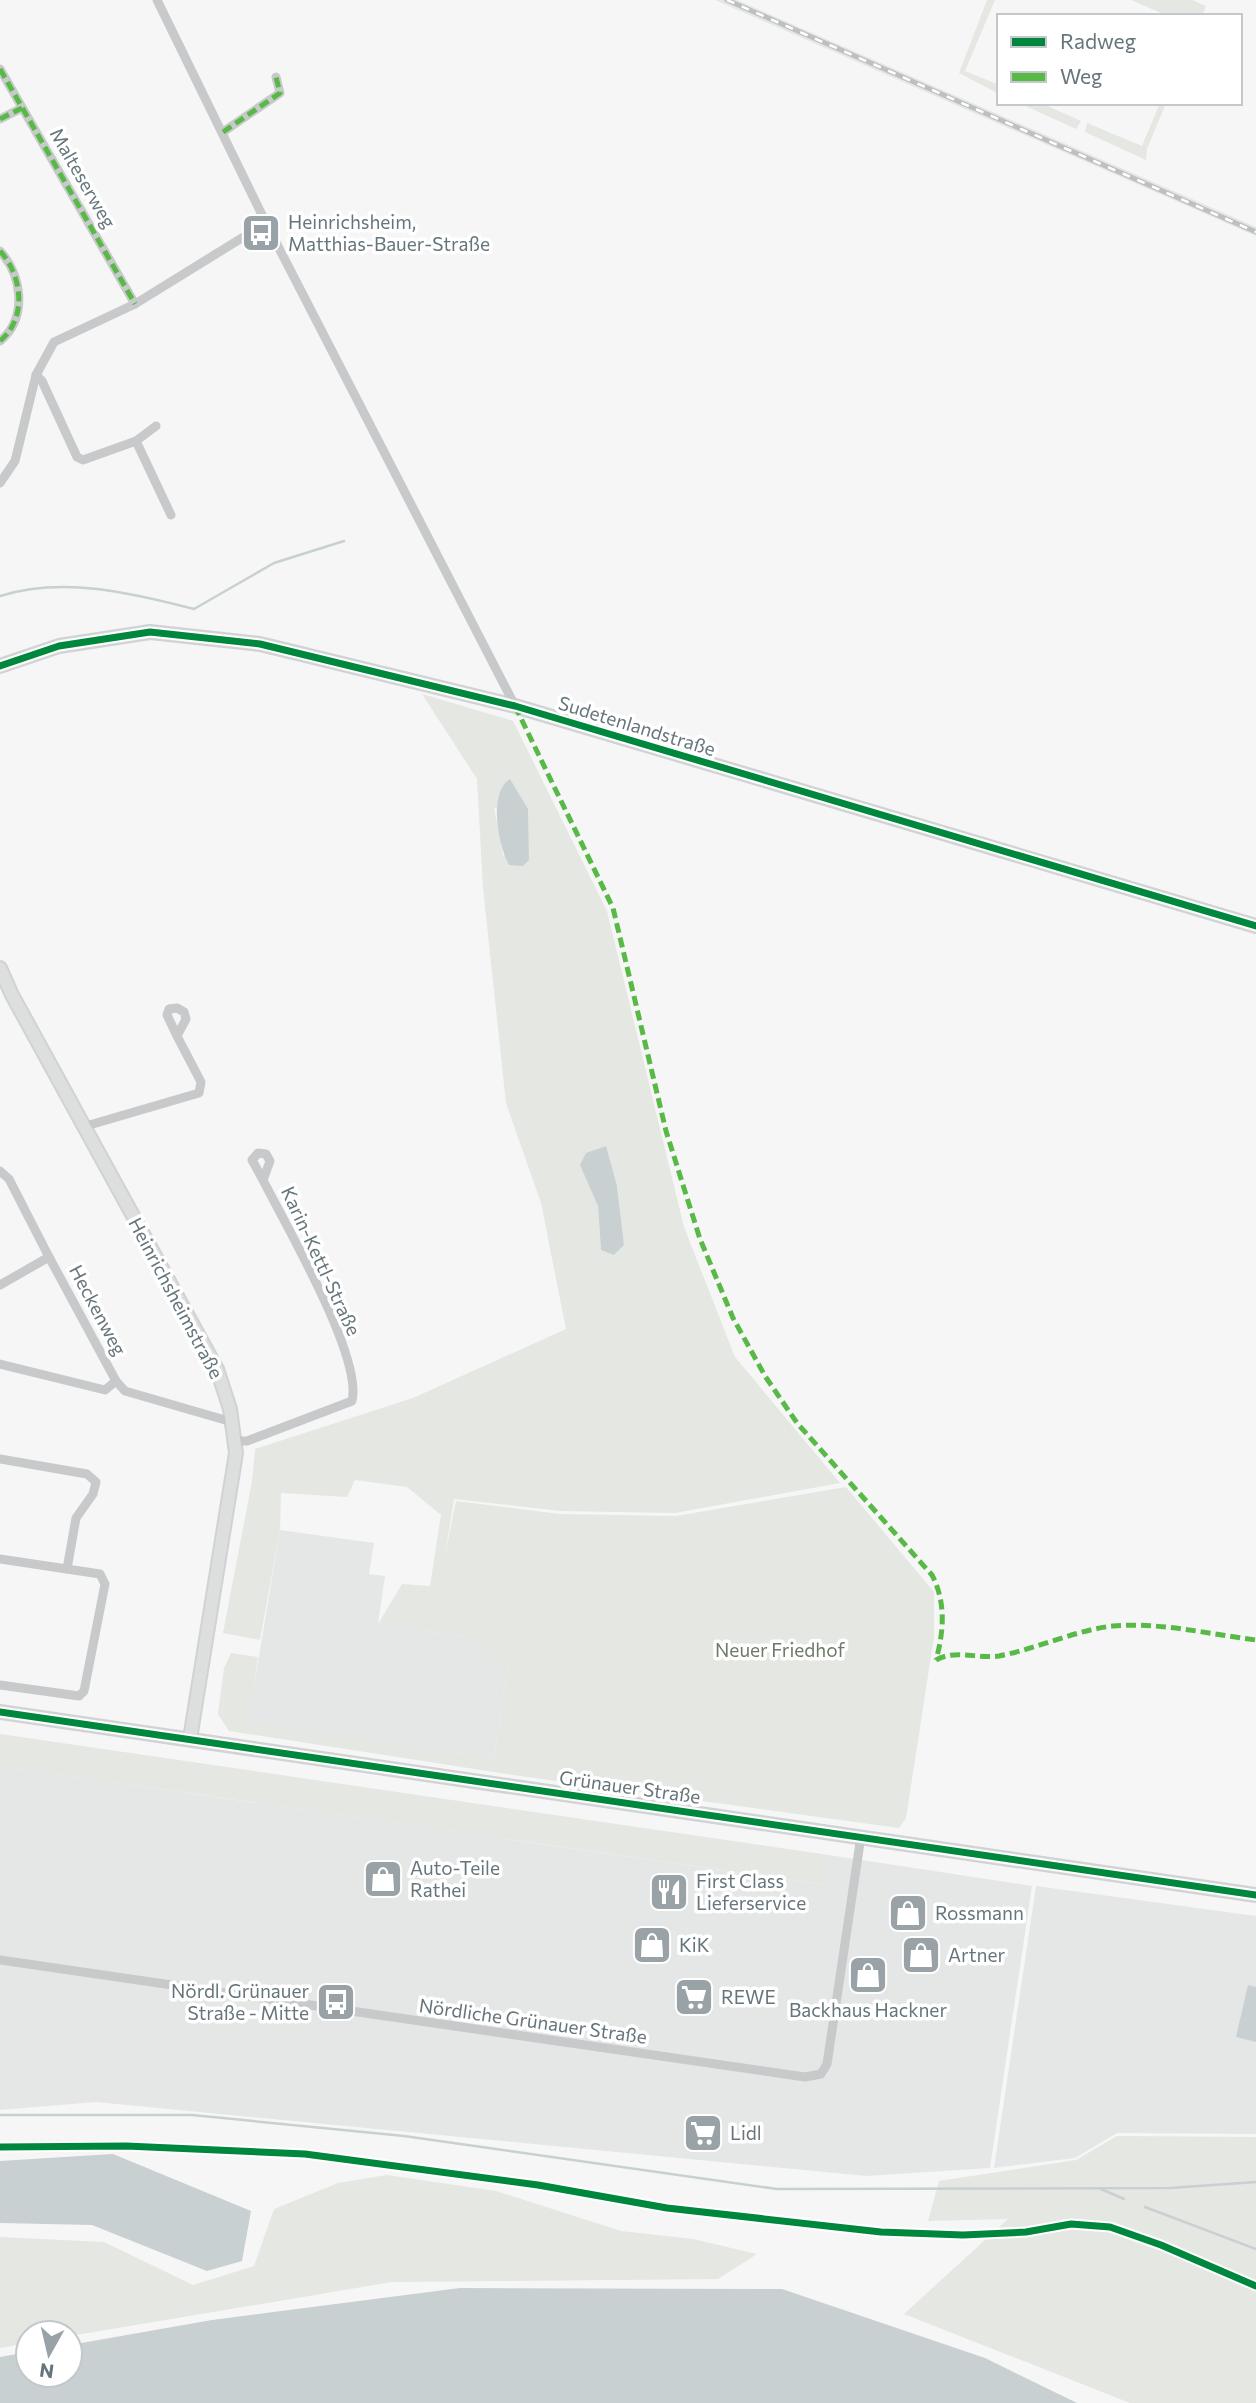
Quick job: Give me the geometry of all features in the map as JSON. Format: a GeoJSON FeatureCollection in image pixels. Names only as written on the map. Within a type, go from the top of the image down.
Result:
{"type":"FeatureCollection","features":[{"type":"Feature","properties":{"kind":"street"},"geometry":{"type":"LineString","coordinates":[[157,0],[266,223],[515,706]]}},
{"type":"Feature","properties":{"kind":"street","name":"Malteserweg"},"geometry":{"type":"LineString","coordinates":[[0,69],[135,304]]}},
{"type":"Feature","properties":{"kind":"street"},"geometry":{"type":"LineString","coordinates":[[223,131],[280,93],[276,77]]}},
{"type":"Feature","properties":{"kind":"street"},"geometry":{"type":"LineString","coordinates":[[0,119],[22,108]]}},
{"type":"Feature","properties":{"kind":"street"},"geometry":{"type":"LineString","coordinates":[[0,483],[15,461],[36,375],[54,342],[135,304],[266,223]]}},
{"type":"Feature","properties":{"kind":"street"},"geometry":{"type":"LineString","coordinates":[[0,251],[10,262],[20,291],[15,316],[0,341]]}},
{"type":"Feature","properties":{"kind":"street"},"geometry":{"type":"LineString","coordinates":[[36,375],[42,381],[77,457],[83,460],[136,442],[156,426]]}},
{"type":"Feature","properties":{"kind":"street"},"geometry":{"type":"LineString","coordinates":[[136,442],[171,515]]}},
{"type":"Feature","properties":{"kind":"street","name":"Sudetenlandstraße"},"geometry":{"type":"LineString","coordinates":[[0,666],[59,646],[150,632],[260,644],[328,658],[515,706],[1256,926]]}},
{"type":"Feature","properties":{"kind":"street","name":"Heinrichsheimstraße"},"geometry":{"type":"LineString","coordinates":[[0,968],[15,1001],[217,1369],[232,1422],[236,1441],[190,1739]]}},
{"type":"Feature","properties":{"kind":"street"},"geometry":{"type":"LineString","coordinates":[[86,1126],[199,1093],[201,1082],[177,1036]]}},
{"type":"Feature","properties":{"kind":"street","name":"Heckenweg"},"geometry":{"type":"LineString","coordinates":[[0,1171],[9,1179],[116,1381],[131,1395],[232,1422]]}},
{"type":"Feature","properties":{"kind":"street","name":"Karin-Kettl-Straße"},"geometry":{"type":"LineString","coordinates":[[236,1441],[247,1441],[352,1401],[354,1394],[347,1359],[327,1309],[263,1180]]}},
{"type":"Feature","properties":{"kind":"street","name":"Heckenweg"},"geometry":{"type":"LineString","coordinates":[[0,1285],[49,1257]]}},
{"type":"Feature","properties":{"kind":"street","name":"Heckenweg"},"geometry":{"type":"LineString","coordinates":[[0,1364],[105,1390],[116,1381]]}},
{"type":"Feature","properties":{"kind":"street"},"geometry":{"type":"LineString","coordinates":[[0,1459],[87,1474],[96,1482],[93,1493],[76,1518],[67,1569]]}},
{"type":"Feature","properties":{"kind":"street"},"geometry":{"type":"LineString","coordinates":[[0,1559],[100,1574],[105,1584],[84,1691],[79,1696],[0,1685]]}},
{"type":"Feature","properties":{"kind":"street","name":"Grünauer Straße"},"geometry":{"type":"LineString","coordinates":[[0,1712],[1256,1895]]}},
{"type":"Feature","properties":{"kind":"street","name":"Nördliche Grünauer Straße"},"geometry":{"type":"LineString","coordinates":[[0,1960],[805,2077],[821,2074],[827,2064],[861,1836]]}},
{"type":"Feature","properties":{"kind":"shaded area"},"geometry":{"type":"Polygon","coordinates":[[[715,0],[737,0],[1256,227],[1256,236],[715,0]]]}},
{"type":"Feature","properties":{"kind":"shaded area"},"geometry":{"type":"Polygon","coordinates":[[[510,779],[528,809],[529,860],[523,866],[509,865],[501,845],[497,820],[499,795],[510,779]]]}},
{"type":"Feature","properties":{"kind":"shaded area"},"geometry":{"type":"Polygon","coordinates":[[[606,1146],[617,1186],[624,1245],[614,1255],[601,1250],[598,1206],[580,1165],[586,1153],[606,1146]]]}},
{"type":"Feature","properties":{"kind":"shaded area"},"geometry":{"type":"Polygon","coordinates":[[[280,1530],[374,1543],[369,1574],[385,1576],[378,1624],[481,1639],[508,1664],[494,1758],[248,1722],[280,1530]]]}},
{"type":"Feature","properties":{"kind":"shaded area"},"geometry":{"type":"Polygon","coordinates":[[[0,1766],[826,1885],[822,1854],[1032,1886],[990,2168],[866,2176],[96,2102],[0,2110],[0,1766]]]}},
{"type":"Feature","properties":{"kind":"shaded area"},"geometry":{"type":"Polygon","coordinates":[[[1036,1886],[1256,1916],[1256,2134],[1117,2133],[1075,2158],[994,2168],[1036,1886]]]}},
{"type":"Feature","properties":{"kind":"shaded area"},"geometry":{"type":"Polygon","coordinates":[[[1248,1985],[1256,1987],[1256,2042],[1236,2037],[1248,1985]]]}},
{"type":"Feature","properties":{"kind":"shaded area"},"geometry":{"type":"Polygon","coordinates":[[[113,2154],[251,2211],[242,2261],[207,2271],[92,2225],[0,2223],[0,2161],[113,2154]]]}},
{"type":"Feature","properties":{"kind":"shaded area"},"geometry":{"type":"Polygon","coordinates":[[[460,2288],[782,2289],[985,2358],[1077,2403],[0,2403],[0,2357],[14,2354],[14,2389],[84,2389],[84,2343],[212,2320],[460,2288]]]}},
{"type":"Feature","properties":{"kind":"green space"},"geometry":{"type":"Polygon","coordinates":[[[987,0],[995,0],[965,71],[997,84],[997,93],[959,73],[987,0]]]}},
{"type":"Feature","properties":{"kind":"green space"},"geometry":{"type":"Polygon","coordinates":[[[1131,0],[1192,0],[1206,6],[1203,14],[1163,14],[1131,0]]]}},
{"type":"Feature","properties":{"kind":"green space"},"geometry":{"type":"Polygon","coordinates":[[[1023,105],[1045,105],[1081,121],[1076,129],[1023,105]]]}},
{"type":"Feature","properties":{"kind":"green space"},"geometry":{"type":"Polygon","coordinates":[[[1159,105],[1165,105],[1147,149],[1146,160],[1085,132],[1087,123],[1142,146],[1159,105]]]}},
{"type":"Feature","properties":{"kind":"green space","name":"Neuer Friedhof"},"geometry":{"type":"Polygon","coordinates":[[[422,694],[513,721],[607,911],[684,1227],[735,1357],[840,1483],[675,1513],[560,1511],[454,1499],[445,1555],[456,1501],[560,1514],[676,1516],[846,1487],[934,1592],[934,1637],[906,1818],[899,1828],[520,1776],[229,1731],[218,1714],[224,1668],[231,1653],[258,1657],[249,1722],[494,1758],[508,1664],[478,1660],[481,1639],[378,1624],[402,1584],[430,1586],[441,1515],[407,1487],[355,1480],[347,1497],[281,1493],[280,1530],[260,1640],[223,1633],[252,1481],[255,1449],[413,1398],[566,1329],[541,1203],[506,1103],[483,888],[477,779],[422,694]],[[494,807],[503,855],[529,860],[528,836],[494,807]],[[617,1186],[598,1206],[601,1249],[614,1255],[624,1245],[617,1186]]]}},
{"type":"Feature","properties":{"kind":"green space"},"geometry":{"type":"Polygon","coordinates":[[[0,1734],[822,1854],[827,1885],[0,1766],[0,1734]]]}},
{"type":"Feature","properties":{"kind":"green space"},"geometry":{"type":"Polygon","coordinates":[[[1117,2136],[1256,2137],[1256,2403],[1130,2403],[904,2314],[1008,2219],[928,2221],[939,2181],[1076,2160],[1117,2136]]]}},
{"type":"Feature","properties":{"kind":"green space"},"geometry":{"type":"Polygon","coordinates":[[[387,2175],[496,2191],[621,2231],[693,2239],[757,2254],[718,2279],[392,2282],[84,2334],[84,2319],[14,2319],[14,2346],[0,2348],[0,2237],[104,2242],[193,2285],[254,2266],[274,2209],[338,2183],[387,2175]]]}},
{"type":"Feature","properties":{"kind":"waterway"},"geometry":{"type":"LineString","coordinates":[[0,596],[48,587],[73,587],[146,597],[194,609],[274,563],[344,541]]}},
{"type":"Feature","properties":{"kind":"waterway"},"geometry":{"type":"LineString","coordinates":[[0,2115],[192,2115],[404,2136],[777,2189],[1170,2188],[1256,2182]]}},
{"type":"Feature","properties":{"kind":"waterway"},"geometry":{"type":"LineString","coordinates":[[1101,2189],[1124,2199]]}},
{"type":"Feature","properties":{"kind":"waterway"},"geometry":{"type":"LineString","coordinates":[[1145,2207],[1256,2249]]}},
{"type":"Feature","properties":{"kind":"railway"},"geometry":{"type":"LineString","coordinates":[[727,0],[1256,232]]}},
{"type":"Feature","properties":{"kind":"marked path"},"geometry":{"type":"LineString","coordinates":[[0,69],[135,304]]}},
{"type":"Feature","properties":{"kind":"marked path"},"geometry":{"type":"LineString","coordinates":[[223,132],[280,93],[276,77]]}},
{"type":"Feature","properties":{"kind":"marked path"},"geometry":{"type":"LineString","coordinates":[[0,119],[22,108]]}},
{"type":"Feature","properties":{"kind":"marked path"},"geometry":{"type":"LineString","coordinates":[[0,251],[13,272],[19,296],[15,321],[0,341]]}},
{"type":"Feature","properties":{"kind":"marked path"},"geometry":{"type":"LineString","coordinates":[[515,706],[613,908],[666,1131],[700,1239],[733,1318],[765,1376],[797,1423],[932,1575],[942,1606],[941,1638],[936,1660]]}},
{"type":"Feature","properties":{"kind":"marked path"},"geometry":{"type":"LineString","coordinates":[[936,1660],[951,1655],[999,1656],[1085,1631],[1113,1626],[1167,1627],[1256,1640]]}},
{"type":"Feature","properties":{"kind":"cycle path"},"geometry":{"type":"LineString","coordinates":[[0,666],[59,646],[150,632],[260,644],[515,706],[1256,926]]}},
{"type":"Feature","properties":{"kind":"cycle path"},"geometry":{"type":"LineString","coordinates":[[0,1712],[1256,1895]]}},
{"type":"Feature","properties":{"kind":"cycle path"},"geometry":{"type":"LineString","coordinates":[[0,2147],[126,2146],[305,2154],[538,2185],[667,2208],[881,2232],[963,2235],[1026,2232],[1071,2224],[1110,2227],[1161,2245],[1256,2286]]}},
{"type":"Feature","properties":{"kind":"place","name":"Heinrichsheim, Matthias-Bauer-Straße"},"geometry":{"type":"Point","coordinates":[261,233]}},
{"type":"Feature","properties":{"kind":"place","name":"Auto-Teile Rathei"},"geometry":{"type":"Point","coordinates":[383,1879]}},
{"type":"Feature","properties":{"kind":"place","name":"First Class Lieferservice"},"geometry":{"type":"Point","coordinates":[669,1892]}},
{"type":"Feature","properties":{"kind":"place","name":"Rossmann"},"geometry":{"type":"Point","coordinates":[908,1913]}},
{"type":"Feature","properties":{"kind":"place","name":"KiK"},"geometry":{"type":"Point","coordinates":[652,1945]}},
{"type":"Feature","properties":{"kind":"place","name":"Artner"},"geometry":{"type":"Point","coordinates":[921,1955]}},
{"type":"Feature","properties":{"kind":"place","name":"Backhaus Hackner"},"geometry":{"type":"Point","coordinates":[868,1975]}},
{"type":"Feature","properties":{"kind":"place","name":"REWE"},"geometry":{"type":"Point","coordinates":[694,1997]}},
{"type":"Feature","properties":{"kind":"place","name":"Nördl. Grünauer Straße - Mitte"},"geometry":{"type":"Point","coordinates":[336,2002]}},
{"type":"Feature","properties":{"kind":"place","name":"Lidl"},"geometry":{"type":"Point","coordinates":[703,2133]}}]}
